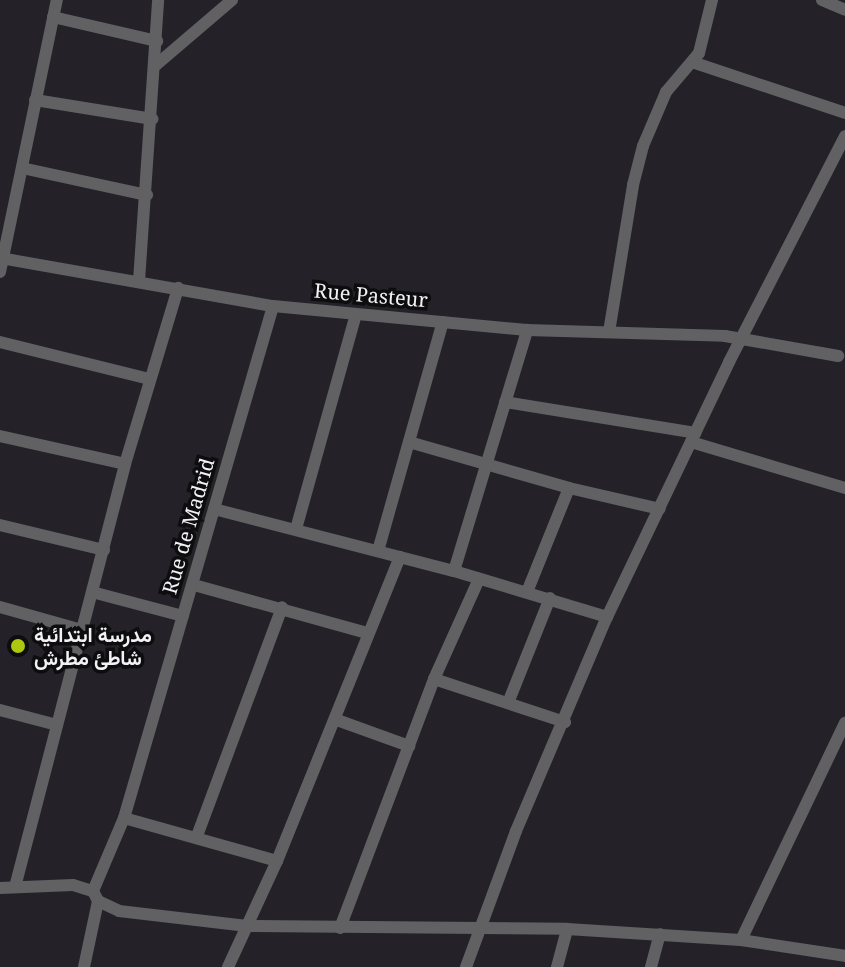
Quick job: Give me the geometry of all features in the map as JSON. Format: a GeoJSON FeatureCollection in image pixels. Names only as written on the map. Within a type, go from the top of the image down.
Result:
{"type":"FeatureCollection","features":[{"type":"Feature","properties":{"kind":"street"},"geometry":{"type":"LineString","coordinates":[[1,263],[57,0]]}},
{"type":"Feature","properties":{"kind":"street"},"geometry":{"type":"LineString","coordinates":[[139,281],[158,0]]}},
{"type":"Feature","properties":{"kind":"street"},"geometry":{"type":"LineString","coordinates":[[156,65],[199,32],[232,0]]}},
{"type":"Feature","properties":{"kind":"street"},"geometry":{"type":"LineString","coordinates":[[609,332],[633,185],[643,146],[656,107],[672,81],[699,53],[712,0]]}},
{"type":"Feature","properties":{"kind":"street"},"geometry":{"type":"LineString","coordinates":[[822,0],[845,10]]}},
{"type":"Feature","properties":{"kind":"street"},"geometry":{"type":"LineString","coordinates":[[53,17],[157,41]]}},
{"type":"Feature","properties":{"kind":"street"},"geometry":{"type":"LineString","coordinates":[[692,62],[845,113]]}},
{"type":"Feature","properties":{"kind":"street"},"geometry":{"type":"LineString","coordinates":[[35,100],[152,119]]}},
{"type":"Feature","properties":{"kind":"street"},"geometry":{"type":"LineString","coordinates":[[466,967],[516,831],[565,722],[607,617],[741,338],[845,136]]}},
{"type":"Feature","properties":{"kind":"street"},"geometry":{"type":"LineString","coordinates":[[22,168],[147,195]]}},
{"type":"Feature","properties":{"kind":"street","name":"Rue Pasteur"},"geometry":{"type":"LineString","coordinates":[[1,263],[139,281],[273,306],[527,330],[741,338],[838,356]]}},
{"type":"Feature","properties":{"kind":"street"},"geometry":{"type":"LineString","coordinates":[[15,887],[125,464],[178,288]]}},
{"type":"Feature","properties":{"kind":"street","name":"Rue de Madrid"},"geometry":{"type":"LineString","coordinates":[[84,967],[95,896],[124,818],[273,306]]}},
{"type":"Feature","properties":{"kind":"street"},"geometry":{"type":"LineString","coordinates":[[296,529],[356,314]]}},
{"type":"Feature","properties":{"kind":"street"},"geometry":{"type":"LineString","coordinates":[[378,551],[443,322]]}},
{"type":"Feature","properties":{"kind":"street"},"geometry":{"type":"LineString","coordinates":[[454,571],[527,330]]}},
{"type":"Feature","properties":{"kind":"street"},"geometry":{"type":"LineString","coordinates":[[0,342],[150,379]]}},
{"type":"Feature","properties":{"kind":"street"},"geometry":{"type":"LineString","coordinates":[[505,402],[694,438],[845,488]]}},
{"type":"Feature","properties":{"kind":"street"},"geometry":{"type":"LineString","coordinates":[[0,436],[125,464]]}},
{"type":"Feature","properties":{"kind":"street"},"geometry":{"type":"LineString","coordinates":[[409,442],[569,488],[660,509]]}},
{"type":"Feature","properties":{"kind":"street"},"geometry":{"type":"LineString","coordinates":[[527,592],[569,488]]}},
{"type":"Feature","properties":{"kind":"street"},"geometry":{"type":"LineString","coordinates":[[214,509],[454,571],[607,617]]}},
{"type":"Feature","properties":{"kind":"street"},"geometry":{"type":"LineString","coordinates":[[0,525],[104,550]]}},
{"type":"Feature","properties":{"kind":"street"},"geometry":{"type":"LineString","coordinates":[[228,967],[337,720],[367,633],[400,557]]}},
{"type":"Feature","properties":{"kind":"street"},"geometry":{"type":"LineString","coordinates":[[340,928],[434,679],[479,579]]}},
{"type":"Feature","properties":{"kind":"street"},"geometry":{"type":"LineString","coordinates":[[194,585],[367,633]]}},
{"type":"Feature","properties":{"kind":"street"},"geometry":{"type":"LineString","coordinates":[[92,592],[183,616]]}},
{"type":"Feature","properties":{"kind":"street"},"geometry":{"type":"LineString","coordinates":[[508,703],[550,598]]}},
{"type":"Feature","properties":{"kind":"street"},"geometry":{"type":"LineString","coordinates":[[0,607],[82,630]]}},
{"type":"Feature","properties":{"kind":"street"},"geometry":{"type":"LineString","coordinates":[[197,836],[282,607]]}},
{"type":"Feature","properties":{"kind":"street"},"geometry":{"type":"LineString","coordinates":[[434,679],[565,722]]}},
{"type":"Feature","properties":{"kind":"street"},"geometry":{"type":"LineString","coordinates":[[0,710],[57,725]]}},
{"type":"Feature","properties":{"kind":"street"},"geometry":{"type":"LineString","coordinates":[[337,720],[409,746]]}},
{"type":"Feature","properties":{"kind":"street"},"geometry":{"type":"LineString","coordinates":[[741,940],[845,723]]}},
{"type":"Feature","properties":{"kind":"street"},"geometry":{"type":"LineString","coordinates":[[124,818],[197,836],[277,861]]}},
{"type":"Feature","properties":{"kind":"street"},"geometry":{"type":"LineString","coordinates":[[0,888],[73,885],[119,911],[247,926],[567,929],[660,934],[741,940],[841,959]]}},
{"type":"Feature","properties":{"kind":"street"},"geometry":{"type":"LineString","coordinates":[[557,967],[567,929]]}},
{"type":"Feature","properties":{"kind":"street"},"geometry":{"type":"LineString","coordinates":[[651,967],[660,934]]}},
{"type":"Feature","properties":{"kind":"place","name":"مدرسة ابتدائية شاطئ مطرش"},"geometry":{"type":"Point","coordinates":[18,646]}}]}
